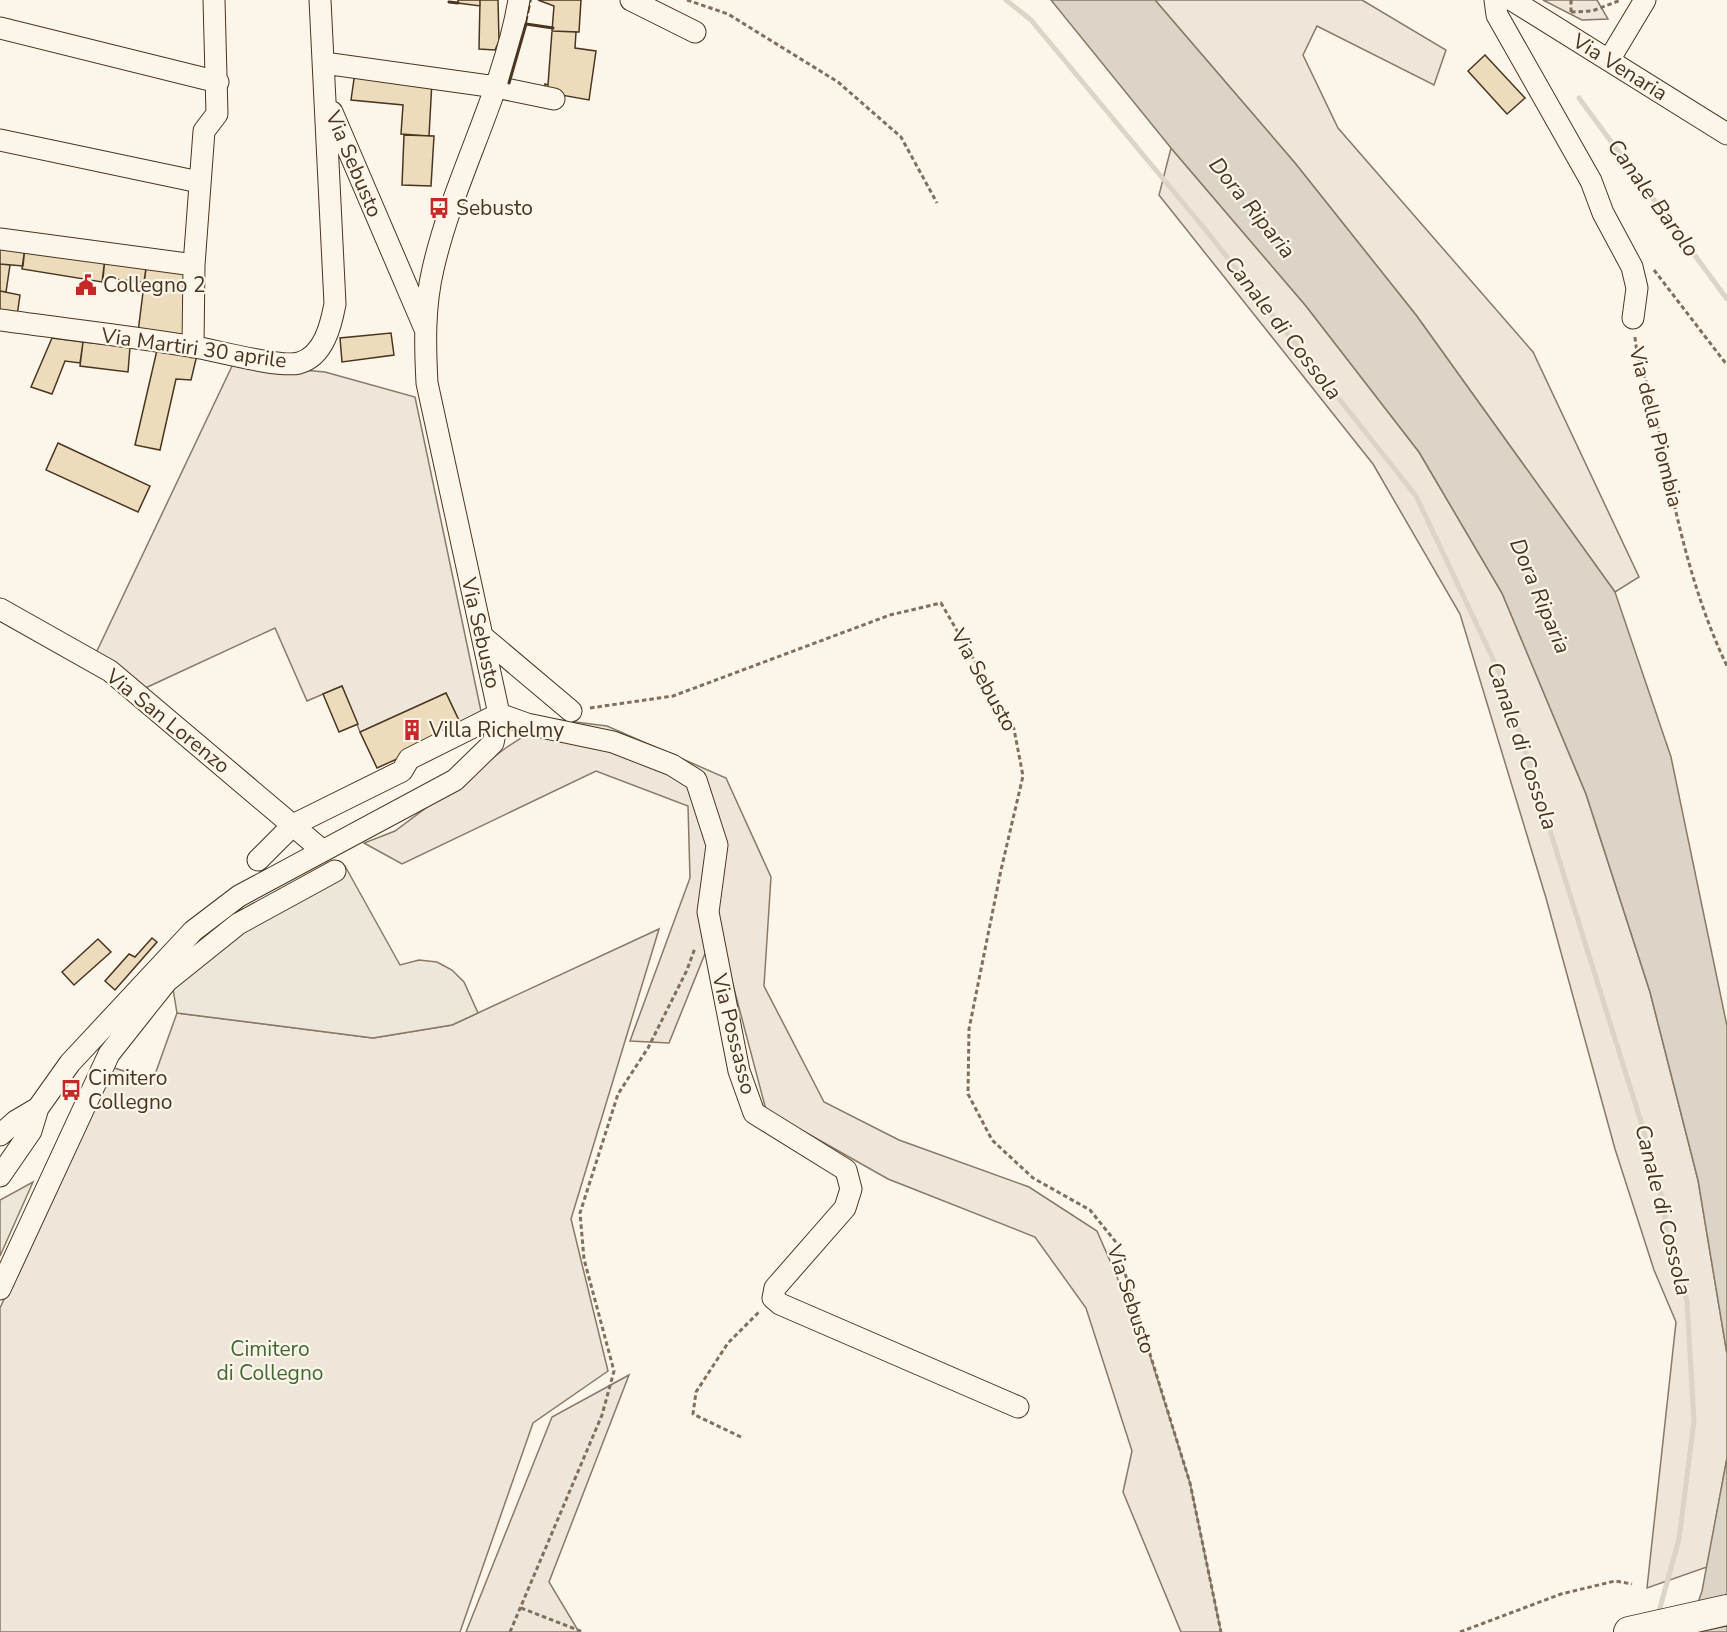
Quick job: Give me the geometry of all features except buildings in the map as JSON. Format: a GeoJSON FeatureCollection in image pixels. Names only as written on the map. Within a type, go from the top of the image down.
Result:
{"type":"FeatureCollection","features":[{"type":"Feature","properties":{"kind":"highway"},"geometry":{"type":"LineString","coordinates":[[1629,1632],[1727,1610]]}},
{"type":"Feature","properties":{"kind":"street"},"geometry":{"type":"LineString","coordinates":[[193,347],[194,265],[204,131],[217,114],[219,82],[214,0]]}},
{"type":"Feature","properties":{"kind":"street","name":"Via Martiri 30 aprile"},"geometry":{"type":"LineString","coordinates":[[0,320],[193,347],[276,362],[298,363],[314,354],[330,330],[335,304],[320,0]]}},
{"type":"Feature","properties":{"kind":"street","name":"Via Sebusto"},"geometry":{"type":"LineString","coordinates":[[499,714],[426,383],[425,329],[433,270],[508,54],[519,0]]}},
{"type":"Feature","properties":{"kind":"street"},"geometry":{"type":"LineString","coordinates":[[631,0],[695,32]]}},
{"type":"Feature","properties":{"kind":"street","name":"Via della Piombia"},"geometry":{"type":"LineString","coordinates":[[1495,0],[1497,15],[1591,181],[1603,213],[1632,267],[1637,288],[1633,318]]}},
{"type":"Feature","properties":{"kind":"street","name":"Via Venaria"},"geometry":{"type":"LineString","coordinates":[[1512,0],[1727,134]]}},
{"type":"Feature","properties":{"kind":"street"},"geometry":{"type":"LineString","coordinates":[[1609,60],[1645,0]]}},
{"type":"Feature","properties":{"kind":"street"},"geometry":{"type":"LineString","coordinates":[[0,28],[219,82]]}},
{"type":"Feature","properties":{"kind":"street"},"geometry":{"type":"LineString","coordinates":[[324,63],[496,87],[554,99]]}},
{"type":"Feature","properties":{"kind":"street","name":"Via Sebusto"},"geometry":{"type":"LineString","coordinates":[[326,98],[425,329]]}},
{"type":"Feature","properties":{"kind":"street"},"geometry":{"type":"LineString","coordinates":[[0,140],[199,182]]}},
{"type":"Feature","properties":{"kind":"street"},"geometry":{"type":"LineString","coordinates":[[0,238],[194,265]]}},
{"type":"Feature","properties":{"kind":"street","name":"Via San Lorenzo"},"geometry":{"type":"LineString","coordinates":[[0,609],[110,671],[323,851]]}},
{"type":"Feature","properties":{"kind":"street"},"geometry":{"type":"LineString","coordinates":[[482,636],[571,711]]}},
{"type":"Feature","properties":{"kind":"street"},"geometry":{"type":"LineString","coordinates":[[258,860],[293,825],[402,771],[409,759],[499,714]]}},
{"type":"Feature","properties":{"kind":"street"},"geometry":{"type":"LineString","coordinates":[[0,1176],[31,1131],[38,1108],[70,1063],[193,931],[239,896],[455,780],[493,743],[499,714]]}},
{"type":"Feature","properties":{"kind":"street","name":"Via Possasso"},"geometry":{"type":"LineString","coordinates":[[499,714],[527,724],[613,742],[672,765],[696,780],[717,845],[708,912],[739,1071],[754,1113],[846,1170],[851,1189],[845,1208],[775,1288],[773,1298]]}},
{"type":"Feature","properties":{"kind":"street"},"geometry":{"type":"LineString","coordinates":[[0,1289],[109,1054],[167,981],[238,924],[335,871]]}},
{"type":"Feature","properties":{"kind":"street"},"geometry":{"type":"LineString","coordinates":[[0,1135],[16,1121],[38,1108]]}},
{"type":"Feature","properties":{"kind":"street"},"geometry":{"type":"LineString","coordinates":[[773,1298],[780,1304],[1018,1407]]}},
{"type":"Feature","properties":{"kind":"path"},"geometry":{"type":"LineString","coordinates":[[687,0],[728,14],[838,82],[901,137],[937,202]]}},
{"type":"Feature","properties":{"kind":"path"},"geometry":{"type":"LineString","coordinates":[[1572,12],[1592,11],[1621,0]]}},
{"type":"Feature","properties":{"kind":"path"},"geometry":{"type":"LineString","coordinates":[[1651,266],[1727,365]]}},
{"type":"Feature","properties":{"kind":"path","name":"Via della Piombia"},"geometry":{"type":"LineString","coordinates":[[1633,318],[1637,357],[1654,410],[1663,464],[1704,608],[1727,666]]}},
{"type":"Feature","properties":{"kind":"path","name":"Via Sebusto"},"geometry":{"type":"LineString","coordinates":[[571,711],[673,696],[890,615],[941,603],[1014,729],[1023,776],[1018,808],[1001,870],[970,1024],[968,1094],[992,1140],[1033,1178],[1090,1210],[1115,1241],[1190,1483],[1221,1632]]}},
{"type":"Feature","properties":{"kind":"path"},"geometry":{"type":"LineString","coordinates":[[510,1632],[602,1415],[614,1371],[584,1259],[580,1213],[618,1094],[648,1048],[687,970],[708,912]]}},
{"type":"Feature","properties":{"kind":"path"},"geometry":{"type":"LineString","coordinates":[[741,1437],[693,1414],[696,1392],[728,1343],[773,1298]]}},
{"type":"Feature","properties":{"kind":"path"},"geometry":{"type":"LineString","coordinates":[[1460,1632],[1561,1594],[1615,1581],[1632,1584]]}},
{"type":"Feature","properties":{"kind":"path"},"geometry":{"type":"LineString","coordinates":[[521,1608],[583,1632]]}},
{"type":"Feature","properties":{"kind":"green space"},"geometry":{"type":"Polygon","coordinates":[[[1155,0],[1362,0],[1446,50],[1434,85],[1317,26],[1303,55],[1338,128],[1533,352],[1639,577],[1615,592],[1416,315],[1295,163],[1155,0]]]}},
{"type":"Feature","properties":{"kind":"green space"},"geometry":{"type":"Polygon","coordinates":[[[1543,0],[1597,0],[1608,19],[1582,20],[1543,0]]]}},
{"type":"Feature","properties":{"kind":"green space"},"geometry":{"type":"Polygon","coordinates":[[[1171,148],[1306,306],[1419,452],[1502,593],[1586,794],[1650,992],[1698,1180],[1727,1354],[1727,1458],[1707,1567],[1647,1588],[1676,1322],[1654,1270],[1615,1149],[1546,898],[1460,614],[1373,464],[1159,195],[1171,148]]]}},
{"type":"Feature","properties":{"kind":"green space"},"geometry":{"type":"Polygon","coordinates":[[[233,364],[325,372],[415,397],[482,716],[463,729],[446,693],[360,732],[342,686],[307,701],[275,628],[141,690],[96,653],[233,364]]]}},
{"type":"Feature","properties":{"kind":"green space"},"geometry":{"type":"Polygon","coordinates":[[[551,719],[607,726],[726,778],[771,877],[764,986],[824,1102],[899,1140],[1029,1187],[1097,1231],[1147,1346],[1190,1483],[1221,1632],[1181,1632],[1123,1492],[1132,1451],[1086,1308],[1035,1237],[888,1179],[766,1110],[717,924],[669,1043],[630,1041],[690,878],[688,806],[596,771],[402,864],[364,843],[395,831],[507,747],[551,719]]]}},
{"type":"Feature","properties":{"kind":"green space","name":"Cimitero di Collegno"},"geometry":{"type":"Polygon","coordinates":[[[659,929],[571,1219],[608,1371],[533,1423],[460,1632],[0,1632],[0,1308],[111,1067],[153,1080],[177,1013],[373,1038],[452,1025],[659,929]]]}},
{"type":"Feature","properties":{"kind":"green space"},"geometry":{"type":"Polygon","coordinates":[[[629,1375],[549,1582],[579,1632],[466,1632],[552,1417],[629,1375]]]}},
{"type":"Feature","properties":{"kind":"shaded area"},"geometry":{"type":"Polygon","coordinates":[[[345,866],[400,965],[419,960],[437,962],[452,970],[464,982],[478,1013],[452,1025],[373,1038],[177,1013],[173,989],[226,931],[345,866]]]}},
{"type":"Feature","properties":{"kind":"shaded area"},"geometry":{"type":"Polygon","coordinates":[[[33,1182],[0,1256],[0,1200],[33,1182]]]}},
{"type":"Feature","properties":{"kind":"water","name":"Dora Riparia"},"geometry":{"type":"Polygon","coordinates":[[[1051,0],[1155,0],[1295,163],[1416,315],[1615,592],[1671,757],[1727,1026],[1727,1354],[1698,1180],[1650,992],[1586,794],[1502,593],[1419,452],[1306,306],[1171,148],[1051,0]]]}},
{"type":"Feature","properties":{"kind":"water"},"geometry":{"type":"Polygon","coordinates":[[[1727,1458],[1727,1632],[1688,1632],[1702,1591],[1727,1458]]]}},
{"type":"Feature","properties":{"kind":"waterway","name":"Canale di Cossola"},"geometry":{"type":"LineString","coordinates":[[1006,0],[1031,20],[1204,228],[1416,496],[1503,680],[1641,1122],[1664,1205],[1666,1230],[1687,1301],[1694,1421],[1679,1539],[1658,1615]]}},
{"type":"Feature","properties":{"kind":"waterway","name":"Canale Barolo"},"geometry":{"type":"LineString","coordinates":[[1579,98],[1727,299]]}},
{"type":"Feature","properties":{"kind":"fence"},"geometry":{"type":"LineString","coordinates":[[526,24],[531,0]]}},
{"type":"Feature","properties":{"kind":"wall"},"geometry":{"type":"LineString","coordinates":[[449,2],[458,3]]}},
{"type":"Feature","properties":{"kind":"wall"},"geometry":{"type":"LineString","coordinates":[[509,83],[526,24],[553,28]]}},
{"type":"Feature","properties":{"kind":"place","name":"Sebusto"},"geometry":{"type":"Point","coordinates":[439,208]}},
{"type":"Feature","properties":{"kind":"place","name":"Collegno 2"},"geometry":{"type":"Point","coordinates":[86,285]}},
{"type":"Feature","properties":{"kind":"place","name":"Villa Richelmy"},"geometry":{"type":"Point","coordinates":[412,730]}},
{"type":"Feature","properties":{"kind":"place","name":"Cimitero Collegno"},"geometry":{"type":"Point","coordinates":[71,1090]}}]}
